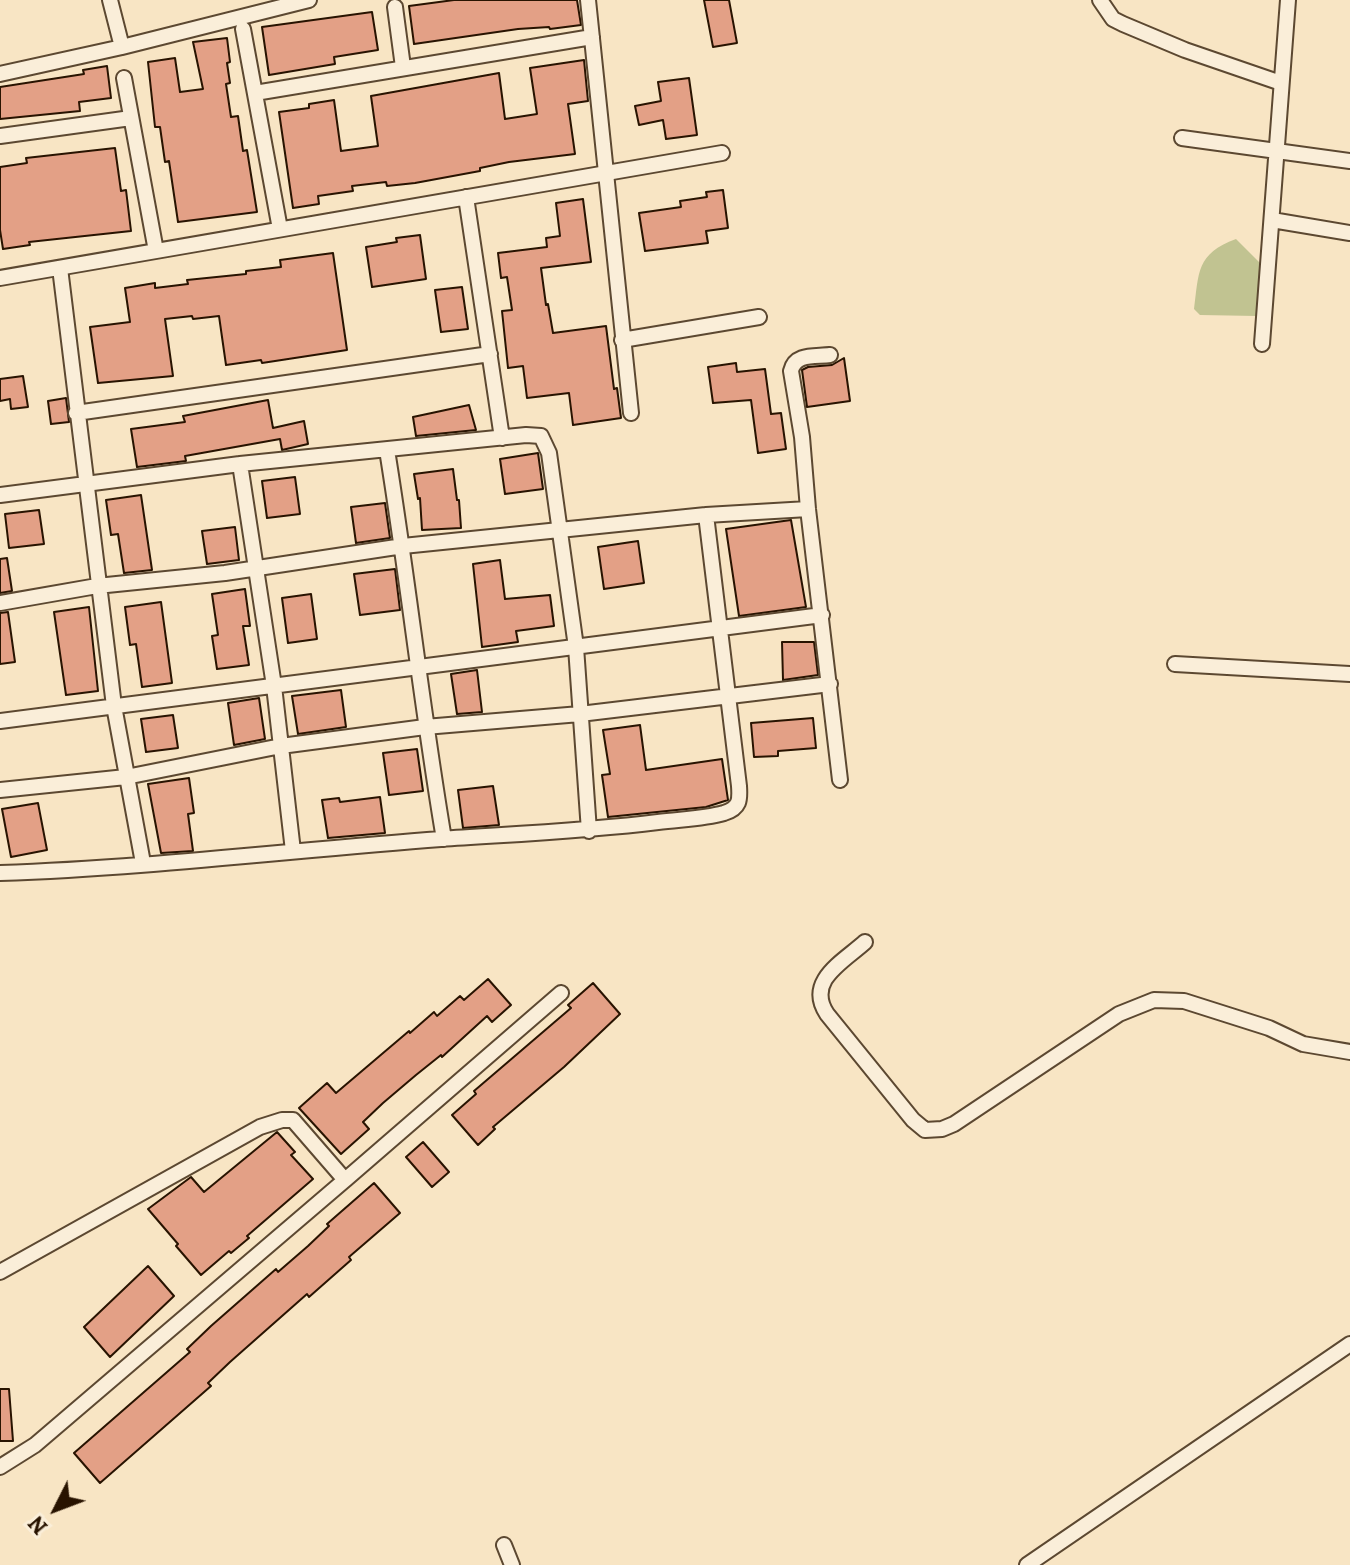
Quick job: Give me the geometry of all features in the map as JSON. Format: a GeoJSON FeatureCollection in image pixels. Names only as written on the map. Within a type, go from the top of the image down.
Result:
{"type":"FeatureCollection","features":[{"type":"Feature","properties":{"kind":"street"},"geometry":{"type":"LineString","coordinates":[[110,0],[122,47]]}},
{"type":"Feature","properties":{"kind":"street"},"geometry":{"type":"LineString","coordinates":[[0,74],[309,0]]}},
{"type":"Feature","properties":{"kind":"street"},"geometry":{"type":"LineString","coordinates":[[588,0],[631,413]]}},
{"type":"Feature","properties":{"kind":"street"},"geometry":{"type":"LineString","coordinates":[[1100,0],[1113,19],[1123,24],[1185,50],[1281,83]]}},
{"type":"Feature","properties":{"kind":"street"},"geometry":{"type":"LineString","coordinates":[[1262,344],[1288,0]]}},
{"type":"Feature","properties":{"kind":"street"},"geometry":{"type":"LineString","coordinates":[[395,7],[403,67]]}},
{"type":"Feature","properties":{"kind":"street"},"geometry":{"type":"LineString","coordinates":[[243,29],[280,229]]}},
{"type":"Feature","properties":{"kind":"street"},"geometry":{"type":"LineString","coordinates":[[255,93],[592,37]]}},
{"type":"Feature","properties":{"kind":"street"},"geometry":{"type":"LineString","coordinates":[[124,78],[156,251]]}},
{"type":"Feature","properties":{"kind":"street"},"geometry":{"type":"LineString","coordinates":[[0,136],[131,118]]}},
{"type":"Feature","properties":{"kind":"street"},"geometry":{"type":"LineString","coordinates":[[1182,138],[1350,161]]}},
{"type":"Feature","properties":{"kind":"street"},"geometry":{"type":"LineString","coordinates":[[0,278],[722,153]]}},
{"type":"Feature","properties":{"kind":"street"},"geometry":{"type":"LineString","coordinates":[[466,197],[502,438]]}},
{"type":"Feature","properties":{"kind":"street"},"geometry":{"type":"LineString","coordinates":[[1272,220],[1350,233]]}},
{"type":"Feature","properties":{"kind":"street"},"geometry":{"type":"LineString","coordinates":[[60,268],[97,586],[114,706],[143,863]]}},
{"type":"Feature","properties":{"kind":"street"},"geometry":{"type":"LineString","coordinates":[[622,340],[759,317]]}},
{"type":"Feature","properties":{"kind":"street"},"geometry":{"type":"LineString","coordinates":[[76,413],[490,354]]}},
{"type":"Feature","properties":{"kind":"street"},"geometry":{"type":"LineString","coordinates":[[830,355],[798,358],[791,371],[802,437],[840,780]]}},
{"type":"Feature","properties":{"kind":"street"},"geometry":{"type":"LineString","coordinates":[[0,495],[240,464],[536,435],[546,442],[576,647],[589,831]]}},
{"type":"Feature","properties":{"kind":"street"},"geometry":{"type":"LineString","coordinates":[[387,450],[403,546],[425,727],[444,839]]}},
{"type":"Feature","properties":{"kind":"street"},"geometry":{"type":"LineString","coordinates":[[240,464],[274,686],[293,851]]}},
{"type":"Feature","properties":{"kind":"street"},"geometry":{"type":"LineString","coordinates":[[0,603],[97,586],[254,569],[403,546],[706,515],[808,509]]}},
{"type":"Feature","properties":{"kind":"street"},"geometry":{"type":"LineString","coordinates":[[0,873],[69,871],[444,839],[589,831],[725,813],[740,802],[739,786],[706,515]]}},
{"type":"Feature","properties":{"kind":"street"},"geometry":{"type":"LineString","coordinates":[[0,721],[822,615]]}},
{"type":"Feature","properties":{"kind":"street"},"geometry":{"type":"LineString","coordinates":[[1175,664],[1350,674]]}},
{"type":"Feature","properties":{"kind":"street"},"geometry":{"type":"LineString","coordinates":[[0,790],[126,777],[281,746],[425,727],[580,714],[830,684]]}},
{"type":"Feature","properties":{"kind":"street"},"geometry":{"type":"LineString","coordinates":[[865,942],[827,976],[821,984],[819,1000],[913,1120],[925,1130],[942,1129],[954,1124],[1119,1014],[1154,1000],[1184,1001],[1269,1028],[1303,1044],[1350,1052]]}},
{"type":"Feature","properties":{"kind":"street"},"geometry":{"type":"LineString","coordinates":[[0,1467],[35,1445],[561,993]]}},
{"type":"Feature","properties":{"kind":"street"},"geometry":{"type":"LineString","coordinates":[[0,1272],[260,1127],[282,1120],[293,1120],[345,1180]]}},
{"type":"Feature","properties":{"kind":"street"},"geometry":{"type":"LineString","coordinates":[[1027,1565],[1350,1344]]}},
{"type":"Feature","properties":{"kind":"street"},"geometry":{"type":"LineString","coordinates":[[504,1545],[512,1565]]}},
{"type":"Feature","properties":{"kind":"street"},"geometry":{"type":"LineString","coordinates":[[1050,1551],[1059,1565]]}},
{"type":"Feature","properties":{"kind":"green space"},"geometry":{"type":"Polygon","coordinates":[[[1236,239],[1261,264],[1257,316],[1200,315],[1194,309],[1202,266],[1213,251],[1236,239]]]}},
{"type":"Feature","properties":{"kind":"building"},"geometry":{"type":"Polygon","coordinates":[[[454,0],[577,0],[581,25],[518,29],[414,44],[409,6],[454,0]]]}},
{"type":"Feature","properties":{"kind":"building"},"geometry":{"type":"Polygon","coordinates":[[[704,0],[729,0],[737,43],[713,47],[704,0]]]}},
{"type":"Feature","properties":{"kind":"building"},"geometry":{"type":"Polygon","coordinates":[[[372,12],[378,50],[334,57],[335,64],[269,75],[262,27],[372,12]]]}},
{"type":"Feature","properties":{"kind":"building"},"geometry":{"type":"Polygon","coordinates":[[[227,38],[230,83],[226,84],[231,117],[238,116],[257,212],[178,222],[169,161],[165,162],[160,127],[155,127],[148,62],[175,58],[180,92],[203,89],[193,42],[227,38]]]}},
{"type":"Feature","properties":{"kind":"building"},"geometry":{"type":"Polygon","coordinates":[[[584,60],[588,101],[568,104],[575,154],[509,162],[480,168],[480,171],[415,183],[352,186],[353,191],[318,196],[319,204],[293,208],[279,112],[309,108],[309,104],[334,100],[341,151],[378,146],[371,96],[499,73],[505,119],[537,114],[530,68],[584,60]]]}},
{"type":"Feature","properties":{"kind":"building"},"geometry":{"type":"Polygon","coordinates":[[[107,66],[111,98],[79,102],[80,111],[0,119],[0,87],[84,74],[83,70],[107,66]]]}},
{"type":"Feature","properties":{"kind":"building"},"geometry":{"type":"Polygon","coordinates":[[[689,78],[697,135],[666,139],[663,120],[639,125],[635,106],[661,101],[658,82],[689,78]]]}},
{"type":"Feature","properties":{"kind":"building"},"geometry":{"type":"Polygon","coordinates":[[[115,148],[121,191],[126,190],[131,231],[29,242],[30,245],[3,249],[0,167],[27,163],[26,158],[115,148]]]}},
{"type":"Feature","properties":{"kind":"building"},"geometry":{"type":"Polygon","coordinates":[[[723,190],[728,228],[706,231],[708,243],[645,251],[639,213],[681,207],[680,201],[707,197],[706,192],[723,190]]]}},
{"type":"Feature","properties":{"kind":"building"},"geometry":{"type":"Polygon","coordinates":[[[583,199],[591,262],[541,268],[546,305],[553,333],[606,326],[621,418],[573,425],[569,393],[527,398],[523,366],[508,368],[502,311],[512,310],[507,277],[501,278],[498,253],[547,247],[546,238],[560,236],[556,203],[583,199]]]}},
{"type":"Feature","properties":{"kind":"building"},"geometry":{"type":"Polygon","coordinates":[[[420,235],[426,279],[372,287],[366,247],[420,235]]]}},
{"type":"Feature","properties":{"kind":"building"},"geometry":{"type":"Polygon","coordinates":[[[333,253],[347,350],[262,363],[261,360],[226,365],[219,316],[165,319],[173,376],[98,383],[90,327],[130,322],[125,288],[155,283],[155,288],[188,284],[187,280],[281,267],[280,260],[333,253]]]}},
{"type":"Feature","properties":{"kind":"building"},"geometry":{"type":"Polygon","coordinates":[[[462,287],[468,329],[441,332],[435,290],[462,287]]]}},
{"type":"Feature","properties":{"kind":"building"},"geometry":{"type":"Polygon","coordinates":[[[844,358],[850,401],[807,407],[802,370],[832,365],[844,358]]]}},
{"type":"Feature","properties":{"kind":"building"},"geometry":{"type":"Polygon","coordinates":[[[736,363],[737,372],[765,369],[771,414],[781,413],[786,449],[758,453],[751,400],[713,403],[708,367],[736,363]]]}},
{"type":"Feature","properties":{"kind":"building"},"geometry":{"type":"Polygon","coordinates":[[[23,376],[28,407],[11,409],[10,399],[0,401],[0,379],[23,376]]]}},
{"type":"Feature","properties":{"kind":"building"},"geometry":{"type":"Polygon","coordinates":[[[66,398],[69,422],[51,424],[48,401],[66,398]]]}},
{"type":"Feature","properties":{"kind":"building"},"geometry":{"type":"Polygon","coordinates":[[[268,400],[273,428],[304,421],[308,444],[282,450],[280,439],[185,456],[186,461],[137,467],[131,429],[185,422],[183,416],[268,400]]]}},
{"type":"Feature","properties":{"kind":"building"},"geometry":{"type":"Polygon","coordinates":[[[469,405],[476,430],[416,436],[413,417],[469,405]]]}},
{"type":"Feature","properties":{"kind":"building"},"geometry":{"type":"Polygon","coordinates":[[[538,453],[543,489],[505,494],[500,459],[538,453]]]}},
{"type":"Feature","properties":{"kind":"building"},"geometry":{"type":"Polygon","coordinates":[[[453,469],[461,528],[422,530],[420,498],[414,474],[453,469]]]}},
{"type":"Feature","properties":{"kind":"building"},"geometry":{"type":"Polygon","coordinates":[[[295,477],[300,514],[267,518],[262,481],[295,477]]]}},
{"type":"Feature","properties":{"kind":"building"},"geometry":{"type":"Polygon","coordinates":[[[141,495],[152,570],[124,573],[118,534],[111,535],[106,500],[141,495]]]}},
{"type":"Feature","properties":{"kind":"building"},"geometry":{"type":"Polygon","coordinates":[[[385,503],[390,538],[356,543],[351,507],[385,503]]]}},
{"type":"Feature","properties":{"kind":"building"},"geometry":{"type":"Polygon","coordinates":[[[39,510],[44,544],[9,548],[5,514],[39,510]]]}},
{"type":"Feature","properties":{"kind":"building"},"geometry":{"type":"Polygon","coordinates":[[[791,520],[806,607],[739,616],[726,529],[791,520]]]}},
{"type":"Feature","properties":{"kind":"building"},"geometry":{"type":"Polygon","coordinates":[[[235,527],[239,560],[207,564],[202,531],[235,527]]]}},
{"type":"Feature","properties":{"kind":"building"},"geometry":{"type":"Polygon","coordinates":[[[638,541],[644,583],[604,589],[598,547],[638,541]]]}},
{"type":"Feature","properties":{"kind":"building"},"geometry":{"type":"Polygon","coordinates":[[[7,558],[12,591],[0,593],[0,559],[7,558]]]}},
{"type":"Feature","properties":{"kind":"building"},"geometry":{"type":"Polygon","coordinates":[[[500,560],[505,599],[550,595],[554,626],[516,631],[518,642],[482,647],[473,564],[500,560]]]}},
{"type":"Feature","properties":{"kind":"building"},"geometry":{"type":"Polygon","coordinates":[[[395,569],[400,610],[360,615],[354,574],[395,569]]]}},
{"type":"Feature","properties":{"kind":"building"},"geometry":{"type":"Polygon","coordinates":[[[245,589],[250,626],[243,626],[249,665],[217,669],[212,636],[218,635],[212,594],[245,589]]]}},
{"type":"Feature","properties":{"kind":"building"},"geometry":{"type":"Polygon","coordinates":[[[311,594],[317,639],[288,643],[282,598],[311,594]]]}},
{"type":"Feature","properties":{"kind":"building"},"geometry":{"type":"Polygon","coordinates":[[[161,602],[172,683],[142,687],[136,644],[130,645],[125,607],[161,602]]]}},
{"type":"Feature","properties":{"kind":"building"},"geometry":{"type":"Polygon","coordinates":[[[89,607],[98,691],[66,695],[54,612],[89,607]]]}},
{"type":"Feature","properties":{"kind":"building"},"geometry":{"type":"Polygon","coordinates":[[[8,612],[15,662],[0,664],[0,613],[8,612]]]}},
{"type":"Feature","properties":{"kind":"building"},"geometry":{"type":"Polygon","coordinates":[[[782,642],[814,642],[818,675],[783,680],[782,642]]]}},
{"type":"Feature","properties":{"kind":"building"},"geometry":{"type":"Polygon","coordinates":[[[477,670],[482,712],[457,714],[451,674],[477,670]]]}},
{"type":"Feature","properties":{"kind":"building"},"geometry":{"type":"Polygon","coordinates":[[[341,690],[346,727],[298,734],[292,696],[341,690]]]}},
{"type":"Feature","properties":{"kind":"building"},"geometry":{"type":"Polygon","coordinates":[[[259,698],[265,739],[234,745],[228,703],[259,698]]]}},
{"type":"Feature","properties":{"kind":"building"},"geometry":{"type":"Polygon","coordinates":[[[173,715],[178,748],[146,752],[141,719],[173,715]]]}},
{"type":"Feature","properties":{"kind":"building"},"geometry":{"type":"Polygon","coordinates":[[[813,718],[816,748],[778,751],[778,756],[754,757],[751,723],[813,718]]]}},
{"type":"Feature","properties":{"kind":"building"},"geometry":{"type":"Polygon","coordinates":[[[640,725],[646,770],[722,759],[728,800],[706,807],[608,817],[602,775],[610,774],[603,730],[640,725]]]}},
{"type":"Feature","properties":{"kind":"building"},"geometry":{"type":"Polygon","coordinates":[[[417,749],[423,791],[389,795],[383,753],[417,749]]]}},
{"type":"Feature","properties":{"kind":"building"},"geometry":{"type":"Polygon","coordinates":[[[189,778],[194,813],[188,814],[193,851],[161,853],[148,784],[189,778]]]}},
{"type":"Feature","properties":{"kind":"building"},"geometry":{"type":"Polygon","coordinates":[[[493,786],[499,825],[463,828],[458,790],[493,786]]]}},
{"type":"Feature","properties":{"kind":"building"},"geometry":{"type":"Polygon","coordinates":[[[380,797],[385,833],[328,838],[322,800],[339,798],[340,802],[380,797]]]}},
{"type":"Feature","properties":{"kind":"building"},"geometry":{"type":"Polygon","coordinates":[[[38,803],[47,850],[11,857],[2,809],[38,803]]]}},
{"type":"Feature","properties":{"kind":"building"},"geometry":{"type":"Polygon","coordinates":[[[488,979],[511,1005],[492,1022],[487,1016],[442,1057],[383,1103],[363,1122],[369,1129],[341,1154],[299,1108],[327,1083],[336,1093],[434,1012],[437,1016],[460,996],[464,1000],[488,979]]]}},
{"type":"Feature","properties":{"kind":"building"},"geometry":{"type":"Polygon","coordinates":[[[593,983],[620,1014],[493,1127],[495,1129],[478,1145],[452,1115],[476,1094],[474,1091],[571,1008],[568,1005],[593,983]]]}},
{"type":"Feature","properties":{"kind":"building"},"geometry":{"type":"Polygon","coordinates":[[[277,1132],[295,1152],[291,1155],[313,1179],[247,1236],[249,1238],[201,1275],[148,1209],[191,1177],[204,1192],[277,1132]]]}},
{"type":"Feature","properties":{"kind":"building"},"geometry":{"type":"Polygon","coordinates":[[[423,1142],[449,1172],[432,1187],[406,1157],[423,1142]]]}},
{"type":"Feature","properties":{"kind":"building"},"geometry":{"type":"Polygon","coordinates":[[[374,1183],[400,1213],[309,1297],[307,1294],[230,1362],[208,1383],[211,1386],[100,1483],[74,1453],[190,1352],[187,1349],[211,1326],[276,1269],[278,1272],[308,1246],[329,1226],[327,1224],[374,1183]]]}},
{"type":"Feature","properties":{"kind":"building"},"geometry":{"type":"Polygon","coordinates":[[[148,1266],[174,1296],[110,1357],[84,1327],[148,1266]]]}},
{"type":"Feature","properties":{"kind":"building"},"geometry":{"type":"Polygon","coordinates":[[[0,1389],[9,1389],[13,1441],[0,1441],[0,1389]]]}}]}
